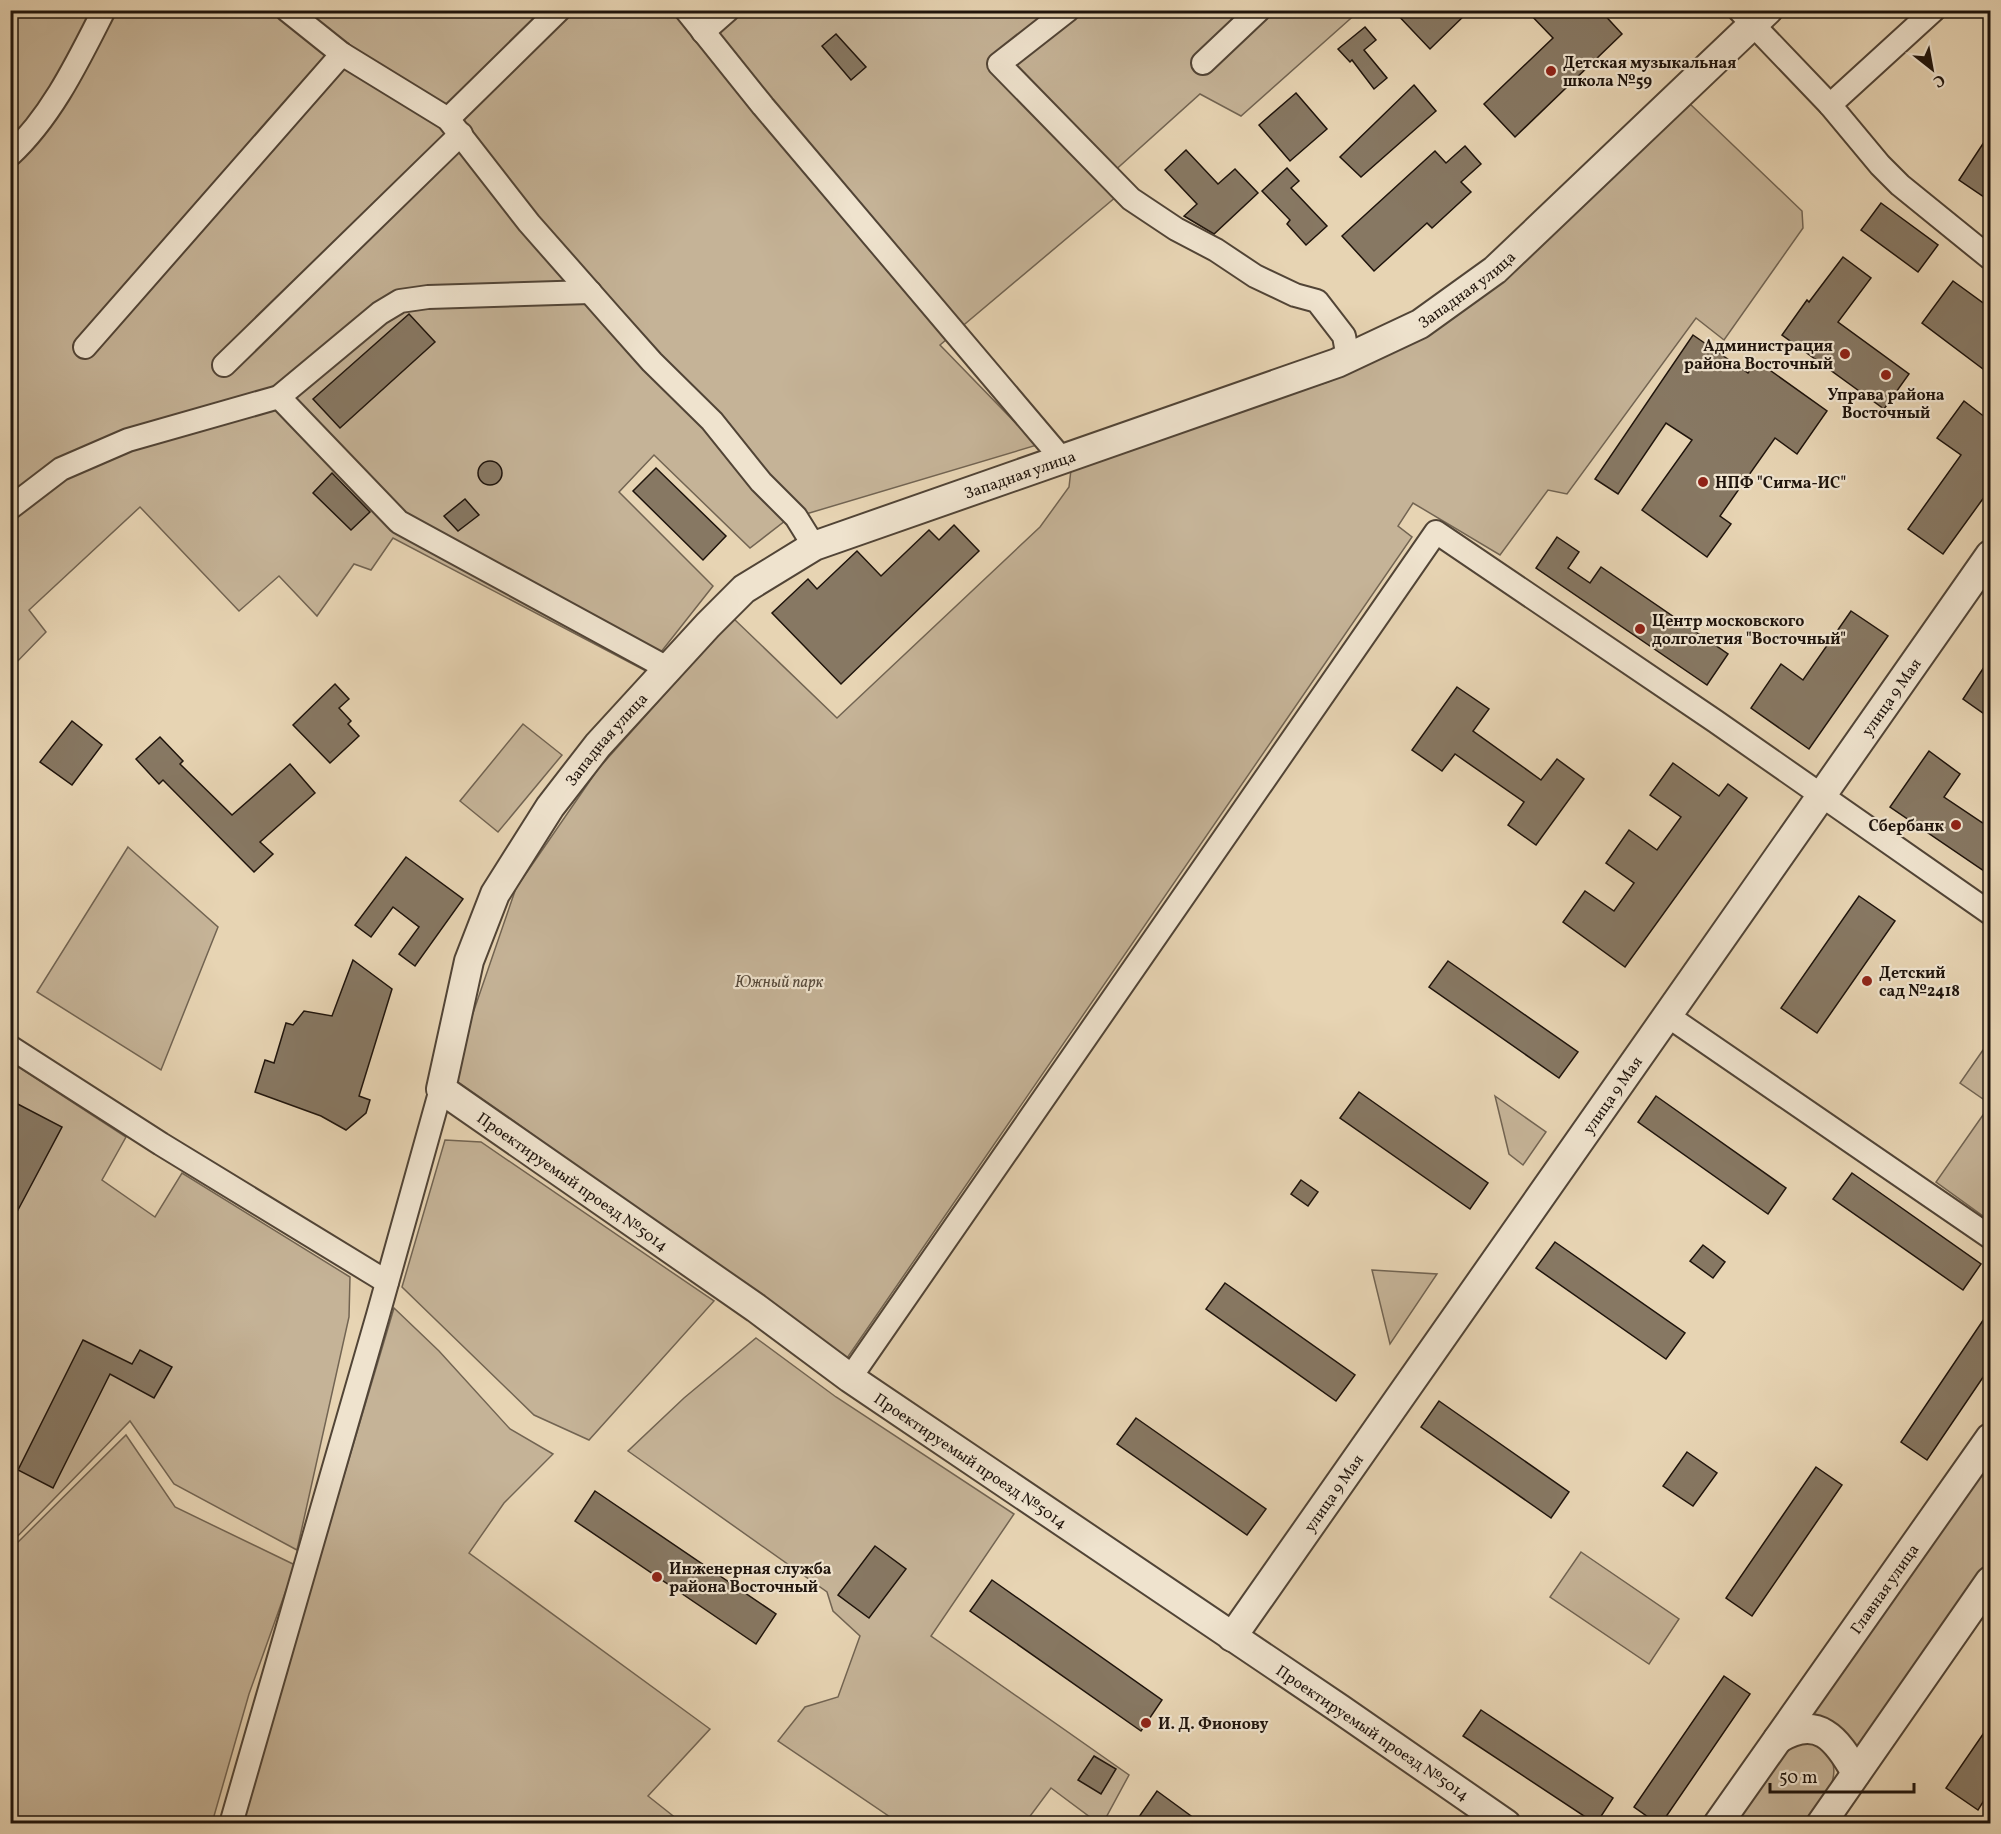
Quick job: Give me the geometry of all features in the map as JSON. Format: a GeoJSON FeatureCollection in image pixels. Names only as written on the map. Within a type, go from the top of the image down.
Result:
{"type":"FeatureCollection","features":[{"type":"Feature","properties":{"kind":"street"},"geometry":{"type":"LineString","coordinates":[[10,155],[46,114],[77,63],[104,10]]}},
{"type":"Feature","properties":{"kind":"street"},"geometry":{"type":"LineString","coordinates":[[287,10],[342,54],[454,127],[522,213],[590,292],[652,362],[712,421],[761,482],[796,517],[814,546]]}},
{"type":"Feature","properties":{"kind":"street"},"geometry":{"type":"LineString","coordinates":[[224,364],[454,127],[559,10]]}},
{"type":"Feature","properties":{"kind":"street"},"geometry":{"type":"LineString","coordinates":[[686,10],[1062,459]]}},
{"type":"Feature","properties":{"kind":"street"},"geometry":{"type":"LineString","coordinates":[[703,32],[728,10]]}},
{"type":"Feature","properties":{"kind":"street"},"geometry":{"type":"LineString","coordinates":[[1068,10],[999,64],[1131,199],[1176,230],[1216,250],[1255,276],[1295,295],[1317,301],[1344,336],[1348,358]]}},
{"type":"Feature","properties":{"kind":"street"},"geometry":{"type":"LineString","coordinates":[[1203,63],[1259,10]]}},
{"type":"Feature","properties":{"kind":"street"},"geometry":{"type":"LineString","coordinates":[[1830,105],[1934,10]]}},
{"type":"Feature","properties":{"kind":"street"},"geometry":{"type":"LineString","coordinates":[[1753,15],[1880,165],[1900,185],[1990,258]]}},
{"type":"Feature","properties":{"kind":"street","name":"Западная улица"},"geometry":{"type":"LineString","coordinates":[[441,1089],[469,961],[495,894],[557,798],[598,745],[667,668],[744,589],[814,546],[1348,358],[1420,324],[1495,270],[1753,15]]}},
{"type":"Feature","properties":{"kind":"street"},"geometry":{"type":"LineString","coordinates":[[85,347],[342,54]]}},
{"type":"Feature","properties":{"kind":"street"},"geometry":{"type":"LineString","coordinates":[[10,508],[61,469],[128,440],[279,397],[380,313],[400,301],[428,297],[590,292]]}},
{"type":"Feature","properties":{"kind":"street"},"geometry":{"type":"LineString","coordinates":[[279,397],[399,522],[667,668]]}},
{"type":"Feature","properties":{"kind":"street"},"geometry":{"type":"LineString","coordinates":[[850,1378],[1436,532],[1821,794],[1990,913]]}},
{"type":"Feature","properties":{"kind":"street","name":"улица 9 Мая"},"geometry":{"type":"LineString","coordinates":[[1232,1636],[1990,555]]}},
{"type":"Feature","properties":{"kind":"street"},"geometry":{"type":"LineString","coordinates":[[1668,1016],[1990,1237]]}},
{"type":"Feature","properties":{"kind":"street"},"geometry":{"type":"LineString","coordinates":[[10,1047],[161,1144],[387,1282]]}},
{"type":"Feature","properties":{"kind":"street"},"geometry":{"type":"LineString","coordinates":[[231,1824],[441,1089]]}},
{"type":"Feature","properties":{"kind":"street","name":"Проектируемый проезд №5014"},"geometry":{"type":"LineString","coordinates":[[441,1089],[756,1308],[850,1378],[1506,1824]]}},
{"type":"Feature","properties":{"kind":"street","name":"Главная улица"},"geometry":{"type":"LineString","coordinates":[[1718,1824],[1990,1438]]}},
{"type":"Feature","properties":{"kind":"street"},"geometry":{"type":"LineString","coordinates":[[1821,1824],[1990,1581]]}},
{"type":"Feature","properties":{"kind":"street"},"geometry":{"type":"LineString","coordinates":[[1778,1739],[1791,1731],[1805,1729],[1820,1731],[1833,1738],[1844,1751],[1856,1773]]}},
{"type":"Feature","properties":{"kind":"green space"},"geometry":{"type":"Polygon","coordinates":[[[11,11],[1359,11],[1241,116],[1200,94],[1101,183],[1117,196],[940,345],[1037,445],[796,517],[785,521],[750,548],[654,455],[619,492],[713,586],[646,671],[393,538],[371,570],[354,564],[317,616],[279,576],[239,611],[140,507],[29,610],[46,632],[11,668],[11,11]]]}},
{"type":"Feature","properties":{"kind":"green space","name":"Южный парк"},"geometry":{"type":"Polygon","coordinates":[[[1689,103],[1802,211],[1803,228],[1724,340],[1696,318],[1567,494],[1548,490],[1500,555],[1413,503],[1398,526],[1412,537],[845,1361],[451,1077],[516,888],[598,769],[733,618],[837,718],[1040,527],[1069,487],[1072,461],[1328,382],[1418,339],[1689,103]]]}},
{"type":"Feature","properties":{"kind":"green space"},"geometry":{"type":"Polygon","coordinates":[[[523,724],[562,755],[498,832],[460,801],[523,724]]]}},
{"type":"Feature","properties":{"kind":"green space"},"geometry":{"type":"Polygon","coordinates":[[[128,847],[218,927],[161,1070],[37,992],[128,847]]]}},
{"type":"Feature","properties":{"kind":"green space"},"geometry":{"type":"Polygon","coordinates":[[[1990,1040],[1990,1088],[1983,1099],[1960,1083],[1990,1040]]]}},
{"type":"Feature","properties":{"kind":"green space"},"geometry":{"type":"Polygon","coordinates":[[[11,1062],[126,1137],[102,1180],[155,1217],[182,1173],[350,1277],[349,1317],[297,1550],[174,1484],[130,1421],[11,1543],[11,1062]]]}},
{"type":"Feature","properties":{"kind":"green space"},"geometry":{"type":"Polygon","coordinates":[[[1495,1096],[1546,1132],[1523,1165],[1509,1154],[1495,1096]]]}},
{"type":"Feature","properties":{"kind":"green space"},"geometry":{"type":"Polygon","coordinates":[[[1990,1105],[1990,1221],[1936,1182],[1990,1105]]]}},
{"type":"Feature","properties":{"kind":"green space"},"geometry":{"type":"Polygon","coordinates":[[[445,1140],[481,1142],[714,1301],[589,1440],[534,1415],[402,1287],[445,1140]]]}},
{"type":"Feature","properties":{"kind":"green space"},"geometry":{"type":"Polygon","coordinates":[[[1372,1270],[1437,1274],[1390,1344],[1372,1270]]]}},
{"type":"Feature","properties":{"kind":"green space"},"geometry":{"type":"Polygon","coordinates":[[[394,1308],[439,1351],[510,1429],[553,1454],[504,1503],[469,1553],[710,1729],[648,1796],[682,1823],[240,1824],[394,1308]]]}},
{"type":"Feature","properties":{"kind":"green space"},"geometry":{"type":"Polygon","coordinates":[[[756,1338],[836,1397],[1014,1514],[931,1636],[1129,1775],[1103,1823],[1094,1820],[1051,1788],[1025,1823],[899,1823],[778,1741],[805,1707],[838,1697],[860,1636],[833,1611],[827,1592],[628,1451],[684,1398],[756,1338]]]}},
{"type":"Feature","properties":{"kind":"green space"},"geometry":{"type":"Polygon","coordinates":[[[126,1435],[175,1507],[295,1565],[249,1694],[212,1823],[11,1823],[10,1550],[126,1435]]]}},
{"type":"Feature","properties":{"kind":"green space"},"geometry":{"type":"Polygon","coordinates":[[[1990,1446],[1990,1562],[1855,1757],[1850,1739],[1840,1727],[1827,1719],[1809,1716],[1990,1446]]]}},
{"type":"Feature","properties":{"kind":"green space"},"geometry":{"type":"Polygon","coordinates":[[[1581,1552],[1679,1619],[1649,1664],[1550,1597],[1581,1552]]]}},
{"type":"Feature","properties":{"kind":"green space"},"geometry":{"type":"Polygon","coordinates":[[[1797,1740],[1819,1746],[1829,1755],[1833,1764],[1834,1775],[1831,1785],[1820,1806],[1807,1823],[1725,1824],[1776,1751],[1797,1740]]]}},
{"type":"Feature","properties":{"kind":"building"},"geometry":{"type":"Polygon","coordinates":[[[1393,10],[1470,10],[1430,49],[1393,10]]]}},
{"type":"Feature","properties":{"kind":"building","name":"Детская музыкальная школа №59"},"geometry":{"type":"Polygon","coordinates":[[[1526,10],[1600,10],[1622,34],[1515,137],[1484,104],[1553,38],[1526,10]]]}},
{"type":"Feature","properties":{"kind":"building"},"geometry":{"type":"Polygon","coordinates":[[[1365,27],[1376,40],[1364,50],[1387,78],[1374,89],[1352,60],[1350,62],[1338,49],[1365,27]]]}},
{"type":"Feature","properties":{"kind":"building"},"geometry":{"type":"Polygon","coordinates":[[[836,34],[866,67],[851,80],[822,46],[836,34]]]}},
{"type":"Feature","properties":{"kind":"building"},"geometry":{"type":"Polygon","coordinates":[[[1414,85],[1436,111],[1361,177],[1340,157],[1414,85]]]}},
{"type":"Feature","properties":{"kind":"building"},"geometry":{"type":"Polygon","coordinates":[[[1296,93],[1327,129],[1290,161],[1259,125],[1296,93]]]}},
{"type":"Feature","properties":{"kind":"building"},"geometry":{"type":"Polygon","coordinates":[[[1990,133],[1990,201],[1959,180],[1990,133]]]}},
{"type":"Feature","properties":{"kind":"building"},"geometry":{"type":"Polygon","coordinates":[[[1465,146],[1481,164],[1461,182],[1471,192],[1432,228],[1427,223],[1374,271],[1342,236],[1435,151],[1446,163],[1465,146]]]}},
{"type":"Feature","properties":{"kind":"building"},"geometry":{"type":"Polygon","coordinates":[[[1186,150],[1218,184],[1235,169],[1258,193],[1214,234],[1184,216],[1197,204],[1165,170],[1186,150]]]}},
{"type":"Feature","properties":{"kind":"building"},"geometry":{"type":"Polygon","coordinates":[[[1287,168],[1299,181],[1291,188],[1327,226],[1306,245],[1287,224],[1290,220],[1262,191],[1287,168]]]}},
{"type":"Feature","properties":{"kind":"building"},"geometry":{"type":"Polygon","coordinates":[[[1881,203],[1938,245],[1918,272],[1861,230],[1881,203]]]}},
{"type":"Feature","properties":{"kind":"building","name":"Администрация района Восточный"},"geometry":{"type":"Polygon","coordinates":[[[1843,257],[1871,278],[1838,322],[1909,374],[1884,409],[1782,335],[1807,300],[1809,302],[1843,257]]]}},
{"type":"Feature","properties":{"kind":"building"},"geometry":{"type":"Polygon","coordinates":[[[1953,281],[1990,308],[1990,360],[1983,369],[1922,323],[1953,281]]]}},
{"type":"Feature","properties":{"kind":"building"},"geometry":{"type":"Polygon","coordinates":[[[409,314],[435,342],[340,428],[313,399],[409,314]]]}},
{"type":"Feature","properties":{"kind":"building","name":"НПФ \"Сигма-ИС\""},"geometry":{"type":"Polygon","coordinates":[[[1693,335],[1748,373],[1757,361],[1827,411],[1797,454],[1775,438],[1720,516],[1731,524],[1707,557],[1642,510],[1692,440],[1666,423],[1618,494],[1595,479],[1693,335]]]}},
{"type":"Feature","properties":{"kind":"building"},"geometry":{"type":"Polygon","coordinates":[[[1964,401],[1990,421],[1990,489],[1943,554],[1908,529],[1961,455],[1937,438],[1964,401]]]}},
{"type":"Feature","properties":{"kind":"building"},"geometry":{"type":"Polygon","coordinates":[[[490,461],[499,464],[502,473],[499,482],[490,485],[481,482],[478,473],[481,464],[490,461]]]}},
{"type":"Feature","properties":{"kind":"building"},"geometry":{"type":"Polygon","coordinates":[[[656,468],[726,536],[703,560],[633,491],[656,468]]]}},
{"type":"Feature","properties":{"kind":"building"},"geometry":{"type":"Polygon","coordinates":[[[332,473],[370,512],[351,530],[313,493],[332,473]]]}},
{"type":"Feature","properties":{"kind":"building"},"geometry":{"type":"Polygon","coordinates":[[[465,499],[479,515],[458,531],[444,516],[465,499]]]}},
{"type":"Feature","properties":{"kind":"building"},"geometry":{"type":"Polygon","coordinates":[[[954,525],[979,551],[841,684],[772,613],[808,579],[817,589],[857,551],[881,576],[929,530],[939,540],[954,525]]]}},
{"type":"Feature","properties":{"kind":"building"},"geometry":{"type":"Polygon","coordinates":[[[1557,537],[1579,552],[1568,568],[1590,583],[1601,567],[1728,654],[1707,685],[1536,568],[1557,537]]]}},
{"type":"Feature","properties":{"kind":"building"},"geometry":{"type":"Polygon","coordinates":[[[1851,611],[1888,636],[1809,749],[1751,708],[1781,664],[1803,680],[1851,611]]]}},
{"type":"Feature","properties":{"kind":"building"},"geometry":{"type":"Polygon","coordinates":[[[1990,658],[1990,718],[1963,699],[1990,658]]]}},
{"type":"Feature","properties":{"kind":"building"},"geometry":{"type":"Polygon","coordinates":[[[335,684],[349,699],[339,708],[351,721],[348,724],[359,736],[330,763],[293,725],[335,684]]]}},
{"type":"Feature","properties":{"kind":"building"},"geometry":{"type":"Polygon","coordinates":[[[1457,687],[1489,709],[1473,731],[1541,780],[1557,759],[1584,779],[1536,845],[1508,825],[1524,802],[1455,754],[1442,771],[1412,750],[1457,687]]]}},
{"type":"Feature","properties":{"kind":"building"},"geometry":{"type":"Polygon","coordinates":[[[72,721],[102,745],[72,785],[40,762],[72,721]]]}},
{"type":"Feature","properties":{"kind":"building"},"geometry":{"type":"Polygon","coordinates":[[[160,737],[183,761],[180,764],[232,815],[290,764],[315,793],[260,842],[273,854],[254,872],[163,780],[159,784],[136,759],[160,737]]]}},
{"type":"Feature","properties":{"kind":"building"},"geometry":{"type":"Polygon","coordinates":[[[1929,751],[1960,774],[1944,797],[1990,828],[1990,875],[1890,807],[1929,751]]]}},
{"type":"Feature","properties":{"kind":"building"},"geometry":{"type":"Polygon","coordinates":[[[1673,763],[1719,796],[1728,784],[1747,798],[1625,967],[1563,922],[1585,891],[1614,911],[1634,883],[1606,863],[1629,830],[1657,850],[1681,817],[1650,795],[1673,763]]]}},
{"type":"Feature","properties":{"kind":"building"},"geometry":{"type":"Polygon","coordinates":[[[406,857],[463,899],[415,966],[399,954],[419,927],[393,907],[371,937],[355,925],[406,857]]]}},
{"type":"Feature","properties":{"kind":"building"},"geometry":{"type":"Polygon","coordinates":[[[1859,896],[1895,921],[1817,1033],[1781,1008],[1859,896]]]}},
{"type":"Feature","properties":{"kind":"building"},"geometry":{"type":"Polygon","coordinates":[[[353,960],[392,989],[359,1096],[370,1100],[366,1113],[346,1130],[321,1116],[255,1092],[265,1060],[274,1063],[286,1023],[293,1025],[304,1011],[332,1016],[353,960]]]}},
{"type":"Feature","properties":{"kind":"building"},"geometry":{"type":"Polygon","coordinates":[[[1448,961],[1578,1052],[1559,1078],[1429,987],[1448,961]]]}},
{"type":"Feature","properties":{"kind":"building"},"geometry":{"type":"Polygon","coordinates":[[[1359,1092],[1488,1183],[1470,1209],[1340,1118],[1359,1092]]]}},
{"type":"Feature","properties":{"kind":"building"},"geometry":{"type":"Polygon","coordinates":[[[1656,1096],[1786,1188],[1768,1214],[1638,1122],[1656,1096]]]}},
{"type":"Feature","properties":{"kind":"building"},"geometry":{"type":"Polygon","coordinates":[[[10,1100],[62,1127],[10,1225],[10,1100]]]}},
{"type":"Feature","properties":{"kind":"building"},"geometry":{"type":"Polygon","coordinates":[[[1852,1173],[1981,1264],[1963,1290],[1833,1199],[1852,1173]]]}},
{"type":"Feature","properties":{"kind":"building"},"geometry":{"type":"Polygon","coordinates":[[[1301,1180],[1318,1192],[1308,1206],[1291,1194],[1301,1180]]]}},
{"type":"Feature","properties":{"kind":"building"},"geometry":{"type":"Polygon","coordinates":[[[1555,1242],[1685,1333],[1666,1359],[1536,1268],[1555,1242]]]}},
{"type":"Feature","properties":{"kind":"building"},"geometry":{"type":"Polygon","coordinates":[[[1703,1245],[1725,1262],[1713,1278],[1690,1261],[1703,1245]]]}},
{"type":"Feature","properties":{"kind":"building"},"geometry":{"type":"Polygon","coordinates":[[[1225,1283],[1355,1375],[1336,1401],[1206,1309],[1225,1283]]]}},
{"type":"Feature","properties":{"kind":"building"},"geometry":{"type":"Polygon","coordinates":[[[1990,1310],[1990,1367],[1927,1460],[1901,1442],[1990,1310]]]}},
{"type":"Feature","properties":{"kind":"building"},"geometry":{"type":"Polygon","coordinates":[[[83,1340],[132,1364],[140,1350],[172,1367],[154,1398],[110,1374],[53,1488],[18,1470],[83,1340]]]}},
{"type":"Feature","properties":{"kind":"building"},"geometry":{"type":"Polygon","coordinates":[[[1439,1401],[1569,1492],[1551,1518],[1421,1427],[1439,1401]]]}},
{"type":"Feature","properties":{"kind":"building"},"geometry":{"type":"Polygon","coordinates":[[[1136,1418],[1266,1509],[1247,1535],[1117,1444],[1136,1418]]]}},
{"type":"Feature","properties":{"kind":"building"},"geometry":{"type":"Polygon","coordinates":[[[1687,1452],[1717,1473],[1693,1506],[1663,1486],[1687,1452]]]}},
{"type":"Feature","properties":{"kind":"building"},"geometry":{"type":"Polygon","coordinates":[[[1816,1467],[1842,1485],[1752,1616],[1726,1598],[1816,1467]]]}},
{"type":"Feature","properties":{"kind":"building"},"geometry":{"type":"Polygon","coordinates":[[[595,1491],[776,1614],[756,1644],[575,1521],[595,1491]]]}},
{"type":"Feature","properties":{"kind":"building"},"geometry":{"type":"Polygon","coordinates":[[[875,1546],[906,1569],[869,1618],[838,1595],[875,1546]]]}},
{"type":"Feature","properties":{"kind":"building"},"geometry":{"type":"Polygon","coordinates":[[[992,1580],[1162,1700],[1141,1731],[970,1611],[992,1580]]]}},
{"type":"Feature","properties":{"kind":"building"},"geometry":{"type":"Polygon","coordinates":[[[1724,1676],[1750,1694],[1661,1824],[1658,1824],[1634,1807],[1724,1676]]]}},
{"type":"Feature","properties":{"kind":"building"},"geometry":{"type":"Polygon","coordinates":[[[1481,1710],[1613,1798],[1596,1824],[1463,1736],[1481,1710]]]}},
{"type":"Feature","properties":{"kind":"building"},"geometry":{"type":"Polygon","coordinates":[[[1990,1724],[1990,1791],[1978,1810],[1946,1788],[1990,1724]]]}},
{"type":"Feature","properties":{"kind":"building"},"geometry":{"type":"Polygon","coordinates":[[[1094,1756],[1116,1769],[1101,1794],[1078,1780],[1094,1756]]]}},
{"type":"Feature","properties":{"kind":"building"},"geometry":{"type":"Polygon","coordinates":[[[1157,1791],[1202,1824],[1134,1824],[1157,1791]]]}},
{"type":"Feature","properties":{"kind":"place","name":"Детская музыкальная школа №59"},"geometry":{"type":"Point","coordinates":[1551,71]}},
{"type":"Feature","properties":{"kind":"place","name":"Администрация района Восточный"},"geometry":{"type":"Point","coordinates":[1845,354]}},
{"type":"Feature","properties":{"kind":"place","name":"Управа района Восточный"},"geometry":{"type":"Point","coordinates":[1886,375]}},
{"type":"Feature","properties":{"kind":"place","name":"НПФ \"Сигма-ИС\""},"geometry":{"type":"Point","coordinates":[1703,482]}},
{"type":"Feature","properties":{"kind":"place","name":"Центр московского долголетия \"Восточный\""},"geometry":{"type":"Point","coordinates":[1640,629]}},
{"type":"Feature","properties":{"kind":"place","name":"Сбербанк"},"geometry":{"type":"Point","coordinates":[1956,825]}},
{"type":"Feature","properties":{"kind":"place","name":"Детский сад №2418"},"geometry":{"type":"Point","coordinates":[1867,981]}},
{"type":"Feature","properties":{"kind":"place","name":"Инженерная служба района Восточный"},"geometry":{"type":"Point","coordinates":[657,1577]}},
{"type":"Feature","properties":{"kind":"place","name":"И. Д. Фионову"},"geometry":{"type":"Point","coordinates":[1146,1723]}}]}
